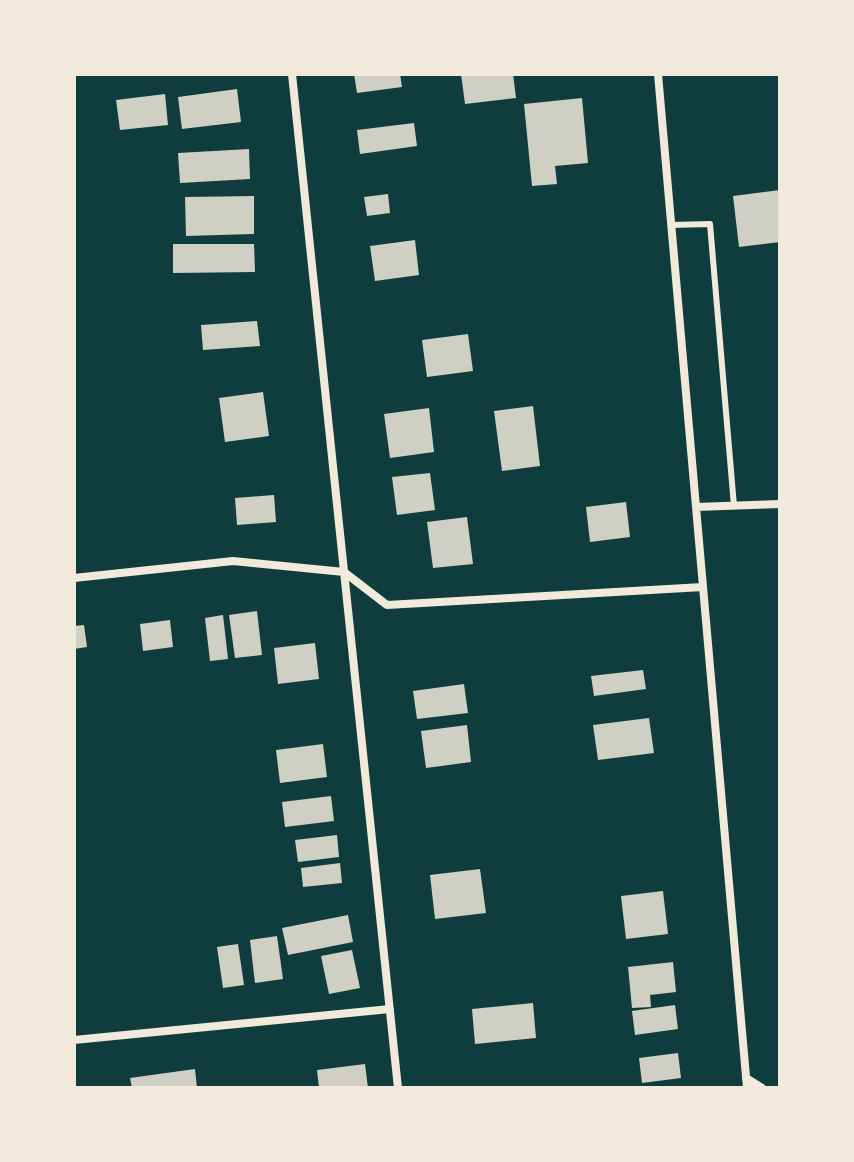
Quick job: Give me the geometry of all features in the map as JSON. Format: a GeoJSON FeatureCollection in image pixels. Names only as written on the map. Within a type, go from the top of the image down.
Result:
{"type":"FeatureCollection","features":[{"type":"Feature","properties":{"kind":"street"},"geometry":{"type":"LineString","coordinates":[[292,74],[398,1088]]}},
{"type":"Feature","properties":{"kind":"street"},"geometry":{"type":"LineString","coordinates":[[658,74],[747,1088]]}},
{"type":"Feature","properties":{"kind":"street"},"geometry":{"type":"LineString","coordinates":[[696,507],[780,504]]}},
{"type":"Feature","properties":{"kind":"street"},"geometry":{"type":"LineString","coordinates":[[74,578],[233,561],[344,572],[387,605],[703,587]]}},
{"type":"Feature","properties":{"kind":"street"},"geometry":{"type":"LineString","coordinates":[[74,1040],[390,1009]]}},
{"type":"Feature","properties":{"kind":"street"},"geometry":{"type":"LineString","coordinates":[[746,1078],[762,1088]]}},
{"type":"Feature","properties":{"kind":"lane"},"geometry":{"type":"LineString","coordinates":[[671,225],[710,224],[734,506]]}},
{"type":"Feature","properties":{"kind":"building"},"geometry":{"type":"Polygon","coordinates":[[[354,74],[400,74],[402,87],[357,93],[354,74]]]}},
{"type":"Feature","properties":{"kind":"building"},"geometry":{"type":"Polygon","coordinates":[[[461,74],[513,74],[516,98],[465,104],[461,74]]]}},
{"type":"Feature","properties":{"kind":"building"},"geometry":{"type":"Polygon","coordinates":[[[237,89],[241,122],[182,129],[178,97],[237,89]]]}},
{"type":"Feature","properties":{"kind":"building"},"geometry":{"type":"Polygon","coordinates":[[[165,94],[168,125],[120,130],[116,100],[165,94]]]}},
{"type":"Feature","properties":{"kind":"building"},"geometry":{"type":"Polygon","coordinates":[[[582,98],[588,163],[555,166],[557,184],[532,186],[524,104],[582,98]]]}},
{"type":"Feature","properties":{"kind":"building"},"geometry":{"type":"Polygon","coordinates":[[[414,123],[417,146],[360,154],[357,130],[414,123]]]}},
{"type":"Feature","properties":{"kind":"building"},"geometry":{"type":"Polygon","coordinates":[[[249,149],[250,179],[180,183],[178,153],[249,149]]]}},
{"type":"Feature","properties":{"kind":"building"},"geometry":{"type":"Polygon","coordinates":[[[780,190],[780,242],[739,247],[733,196],[780,190]]]}},
{"type":"Feature","properties":{"kind":"building"},"geometry":{"type":"Polygon","coordinates":[[[388,194],[390,213],[367,216],[364,197],[388,194]]]}},
{"type":"Feature","properties":{"kind":"building"},"geometry":{"type":"Polygon","coordinates":[[[254,196],[254,234],[186,236],[185,197],[254,196]]]}},
{"type":"Feature","properties":{"kind":"building"},"geometry":{"type":"Polygon","coordinates":[[[415,240],[419,275],[375,281],[370,246],[415,240]]]}},
{"type":"Feature","properties":{"kind":"building"},"geometry":{"type":"Polygon","coordinates":[[[173,244],[254,244],[255,272],[173,273],[173,244]]]}},
{"type":"Feature","properties":{"kind":"building"},"geometry":{"type":"Polygon","coordinates":[[[257,321],[260,346],[203,350],[201,325],[257,321]]]}},
{"type":"Feature","properties":{"kind":"building"},"geometry":{"type":"Polygon","coordinates":[[[468,334],[473,371],[427,377],[422,340],[468,334]]]}},
{"type":"Feature","properties":{"kind":"building"},"geometry":{"type":"Polygon","coordinates":[[[263,392],[269,436],[225,442],[219,398],[263,392]]]}},
{"type":"Feature","properties":{"kind":"building"},"geometry":{"type":"Polygon","coordinates":[[[533,406],[540,466],[502,471],[494,411],[533,406]]]}},
{"type":"Feature","properties":{"kind":"building"},"geometry":{"type":"Polygon","coordinates":[[[429,408],[434,452],[390,458],[384,414],[429,408]]]}},
{"type":"Feature","properties":{"kind":"building"},"geometry":{"type":"Polygon","coordinates":[[[430,473],[435,510],[397,515],[392,477],[430,473]]]}},
{"type":"Feature","properties":{"kind":"building"},"geometry":{"type":"Polygon","coordinates":[[[274,495],[276,522],[237,525],[235,498],[274,495]]]}},
{"type":"Feature","properties":{"kind":"building"},"geometry":{"type":"Polygon","coordinates":[[[626,502],[630,537],[590,542],[586,507],[626,502]]]}},
{"type":"Feature","properties":{"kind":"building"},"geometry":{"type":"Polygon","coordinates":[[[467,517],[473,564],[433,568],[427,522],[467,517]]]}},
{"type":"Feature","properties":{"kind":"building"},"geometry":{"type":"Polygon","coordinates":[[[257,611],[262,655],[235,658],[229,615],[257,611]]]}},
{"type":"Feature","properties":{"kind":"building"},"geometry":{"type":"Polygon","coordinates":[[[223,615],[228,659],[210,661],[205,618],[223,615]]]}},
{"type":"Feature","properties":{"kind":"building"},"geometry":{"type":"Polygon","coordinates":[[[170,620],[173,647],[143,651],[140,624],[170,620]]]}},
{"type":"Feature","properties":{"kind":"building"},"geometry":{"type":"Polygon","coordinates":[[[84,625],[87,647],[74,649],[74,626],[84,625]]]}},
{"type":"Feature","properties":{"kind":"building"},"geometry":{"type":"Polygon","coordinates":[[[315,643],[319,679],[278,684],[274,648],[315,643]]]}},
{"type":"Feature","properties":{"kind":"building"},"geometry":{"type":"Polygon","coordinates":[[[643,670],[646,689],[594,696],[591,676],[643,670]]]}},
{"type":"Feature","properties":{"kind":"building"},"geometry":{"type":"Polygon","coordinates":[[[464,684],[468,713],[417,719],[413,691],[464,684]]]}},
{"type":"Feature","properties":{"kind":"building"},"geometry":{"type":"Polygon","coordinates":[[[649,718],[654,753],[598,760],[593,725],[649,718]]]}},
{"type":"Feature","properties":{"kind":"building"},"geometry":{"type":"Polygon","coordinates":[[[467,725],[471,762],[426,768],[421,731],[467,725]]]}},
{"type":"Feature","properties":{"kind":"building"},"geometry":{"type":"Polygon","coordinates":[[[323,744],[327,777],[280,783],[276,750],[323,744]]]}},
{"type":"Feature","properties":{"kind":"building"},"geometry":{"type":"Polygon","coordinates":[[[331,796],[334,821],[285,827],[282,802],[331,796]]]}},
{"type":"Feature","properties":{"kind":"building"},"geometry":{"type":"Polygon","coordinates":[[[337,835],[339,857],[298,862],[295,840],[337,835]]]}},
{"type":"Feature","properties":{"kind":"building"},"geometry":{"type":"Polygon","coordinates":[[[340,863],[342,883],[303,887],[301,868],[340,863]]]}},
{"type":"Feature","properties":{"kind":"building"},"geometry":{"type":"Polygon","coordinates":[[[480,869],[486,913],[435,919],[430,875],[480,869]]]}},
{"type":"Feature","properties":{"kind":"building"},"geometry":{"type":"Polygon","coordinates":[[[663,891],[668,934],[626,939],[621,896],[663,891]]]}},
{"type":"Feature","properties":{"kind":"building"},"geometry":{"type":"Polygon","coordinates":[[[348,915],[353,942],[288,955],[282,928],[348,915]]]}},
{"type":"Feature","properties":{"kind":"building"},"geometry":{"type":"Polygon","coordinates":[[[277,936],[283,979],[255,983],[250,940],[277,936]]]}},
{"type":"Feature","properties":{"kind":"building"},"geometry":{"type":"Polygon","coordinates":[[[238,944],[244,985],[223,988],[217,947],[238,944]]]}},
{"type":"Feature","properties":{"kind":"building"},"geometry":{"type":"Polygon","coordinates":[[[352,950],[360,988],[329,994],[321,956],[352,950]]]}},
{"type":"Feature","properties":{"kind":"building"},"geometry":{"type":"Polygon","coordinates":[[[673,962],[676,992],[650,995],[651,1007],[632,1008],[628,967],[673,962]]]}},
{"type":"Feature","properties":{"kind":"building"},"geometry":{"type":"Polygon","coordinates":[[[533,1003],[536,1038],[475,1044],[472,1009],[533,1003]]]}},
{"type":"Feature","properties":{"kind":"building"},"geometry":{"type":"Polygon","coordinates":[[[675,1005],[678,1029],[635,1035],[632,1011],[675,1005]]]}},
{"type":"Feature","properties":{"kind":"building"},"geometry":{"type":"Polygon","coordinates":[[[678,1053],[681,1078],[642,1083],[639,1058],[678,1053]]]}},
{"type":"Feature","properties":{"kind":"building"},"geometry":{"type":"Polygon","coordinates":[[[365,1064],[368,1088],[319,1088],[317,1070],[365,1064]]]}},
{"type":"Feature","properties":{"kind":"building"},"geometry":{"type":"Polygon","coordinates":[[[195,1069],[197,1088],[132,1088],[130,1078],[195,1069]]]}}]}
